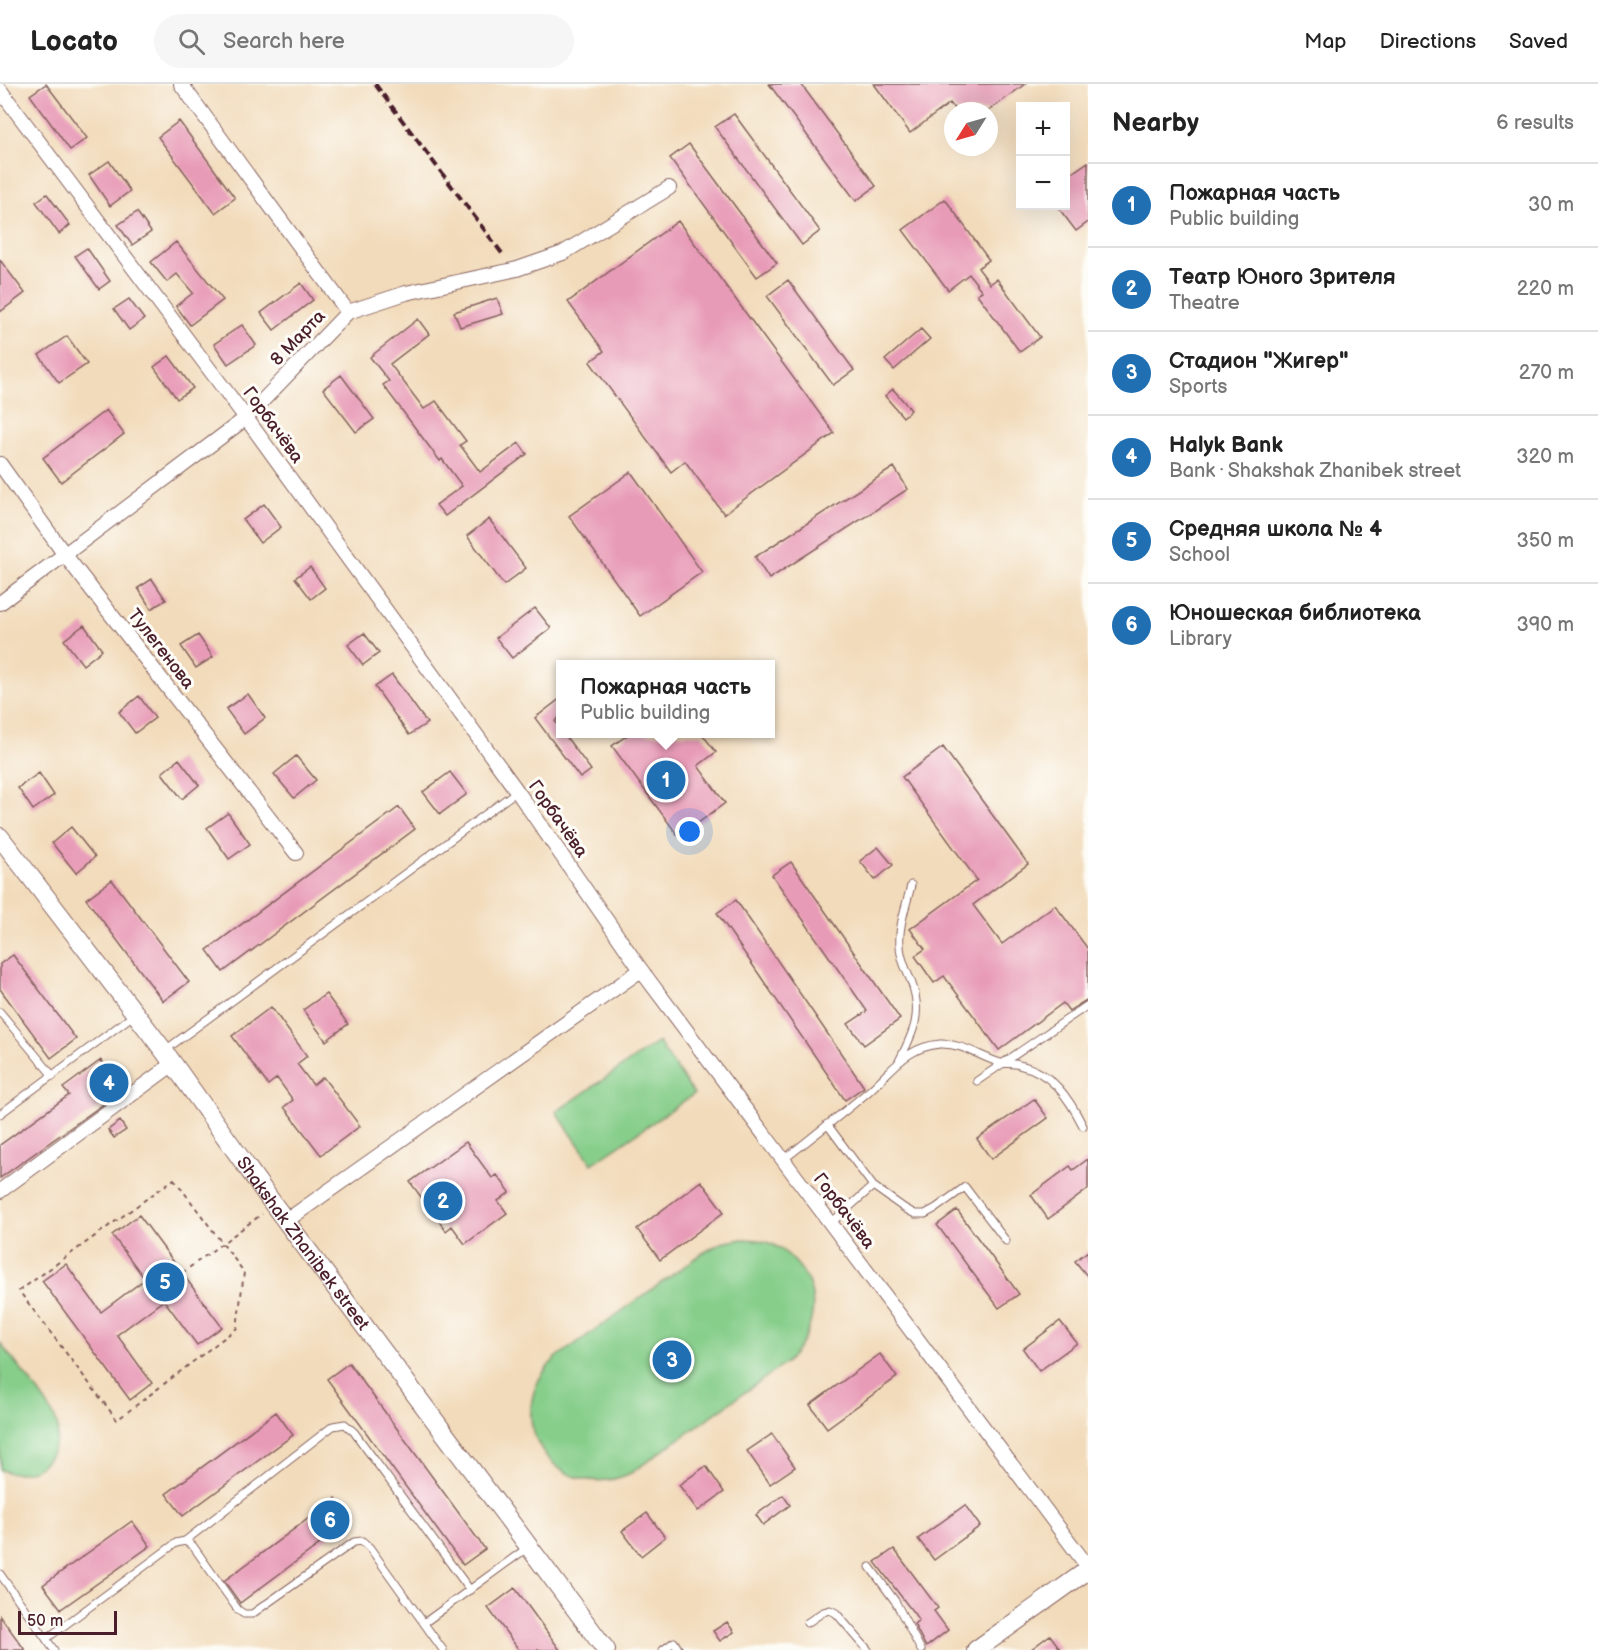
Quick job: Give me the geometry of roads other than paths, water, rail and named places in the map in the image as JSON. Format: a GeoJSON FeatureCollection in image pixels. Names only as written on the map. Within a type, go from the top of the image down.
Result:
{"type":"FeatureCollection","features":[{"type":"Feature","properties":{"kind":"main road","name":"Shakshak Zhanibek street"},"geometry":{"type":"LineString","coordinates":[[0,837],[169,1058],[274,1205],[606,1650]]}},
{"type":"Feature","properties":{"kind":"main road"},"geometry":{"type":"LineString","coordinates":[[976,1650],[1088,1568]]}},
{"type":"Feature","properties":{"kind":"street"},"geometry":{"type":"LineString","coordinates":[[181,84],[348,312]]}},
{"type":"Feature","properties":{"kind":"street","name":"Горбачёва"},"geometry":{"type":"LineString","coordinates":[[0,90],[246,418],[517,791],[641,970],[1088,1568]]}},
{"type":"Feature","properties":{"kind":"street","name":"8 Марта"},"geometry":{"type":"LineString","coordinates":[[0,603],[246,418],[348,312],[406,293],[517,269],[563,253],[669,188]]}},
{"type":"Feature","properties":{"kind":"street","name":"Тулегенова"},"geometry":{"type":"LineString","coordinates":[[0,464],[65,555],[296,854]]}},
{"type":"Feature","properties":{"kind":"street"},"geometry":{"type":"LineString","coordinates":[[286,1221],[641,970]]}},
{"type":"Feature","properties":{"kind":"street"},"geometry":{"type":"LineString","coordinates":[[0,1191],[169,1058]]}},
{"type":"Feature","properties":{"kind":"lane"},"geometry":{"type":"LineString","coordinates":[[169,1058],[517,791]]}},
{"type":"Feature","properties":{"kind":"lane"},"geometry":{"type":"LineString","coordinates":[[898,1063],[912,1037],[917,1021],[912,985],[899,944],[911,885]]}},
{"type":"Feature","properties":{"kind":"lane"},"geometry":{"type":"LineString","coordinates":[[977,1081],[1088,1005]]}},
{"type":"Feature","properties":{"kind":"lane"},"geometry":{"type":"LineString","coordinates":[[0,1012],[52,1076]]}},
{"type":"Feature","properties":{"kind":"lane"},"geometry":{"type":"LineString","coordinates":[[0,1114],[136,1014]]}},
{"type":"Feature","properties":{"kind":"lane"},"geometry":{"type":"LineString","coordinates":[[783,1160],[867,1093],[898,1063],[911,1053],[929,1045],[960,1046],[1001,1063],[1020,1065],[1050,1079],[1065,1093],[1083,1126]]}},
{"type":"Feature","properties":{"kind":"lane"},"geometry":{"type":"LineString","coordinates":[[827,1124],[873,1186],[904,1208],[915,1214],[925,1214],[965,1187],[1006,1240]]}},
{"type":"Feature","properties":{"kind":"lane"},"geometry":{"type":"LineString","coordinates":[[831,1223],[873,1186]]}},
{"type":"Feature","properties":{"kind":"lane"},"geometry":{"type":"LineString","coordinates":[[46,1639],[176,1543],[185,1541],[333,1426],[345,1424],[354,1432],[470,1590]]}},
{"type":"Feature","properties":{"kind":"lane"},"geometry":{"type":"LineString","coordinates":[[185,1541],[193,1546],[238,1610],[244,1614],[252,1614],[354,1542],[362,1541],[370,1548],[443,1650]]}},
{"type":"Feature","properties":{"kind":"lane"},"geometry":{"type":"LineString","coordinates":[[424,1623],[530,1547]]}},
{"type":"Feature","properties":{"kind":"lane"},"geometry":{"type":"LineString","coordinates":[[870,1567],[895,1601],[921,1650]]}},
{"type":"Feature","properties":{"kind":"lane"},"geometry":{"type":"LineString","coordinates":[[0,1574],[54,1650]]}},
{"type":"Feature","properties":{"kind":"lane"},"geometry":{"type":"LineString","coordinates":[[807,1623],[830,1610],[836,1613],[868,1650]]}},
{"type":"Feature","properties":{"kind":"lane"},"geometry":{"type":"LineString","coordinates":[[663,1650],[674,1642],[679,1650]]}},
{"type":"Feature","properties":{"kind":"railway"},"geometry":{"type":"LineString","coordinates":[[375,84],[504,256]]}},
{"type":"Feature","properties":{"kind":"place","name":"Пожарная часть"},"geometry":{"type":"Point","coordinates":[666,780]}},
{"type":"Feature","properties":{"kind":"place","name":"Halyk Bank"},"geometry":{"type":"Point","coordinates":[109,1083]}},
{"type":"Feature","properties":{"kind":"place","name":"Театр Юного Зрителя"},"geometry":{"type":"Point","coordinates":[443,1201]}},
{"type":"Feature","properties":{"kind":"place","name":"Средняя школа № 4"},"geometry":{"type":"Point","coordinates":[165,1282]}},
{"type":"Feature","properties":{"kind":"place","name":"Стадион \"Жигер\""},"geometry":{"type":"Point","coordinates":[672,1360]}},
{"type":"Feature","properties":{"kind":"place","name":"Юношеская библиотека"},"geometry":{"type":"Point","coordinates":[330,1520]}}]}
